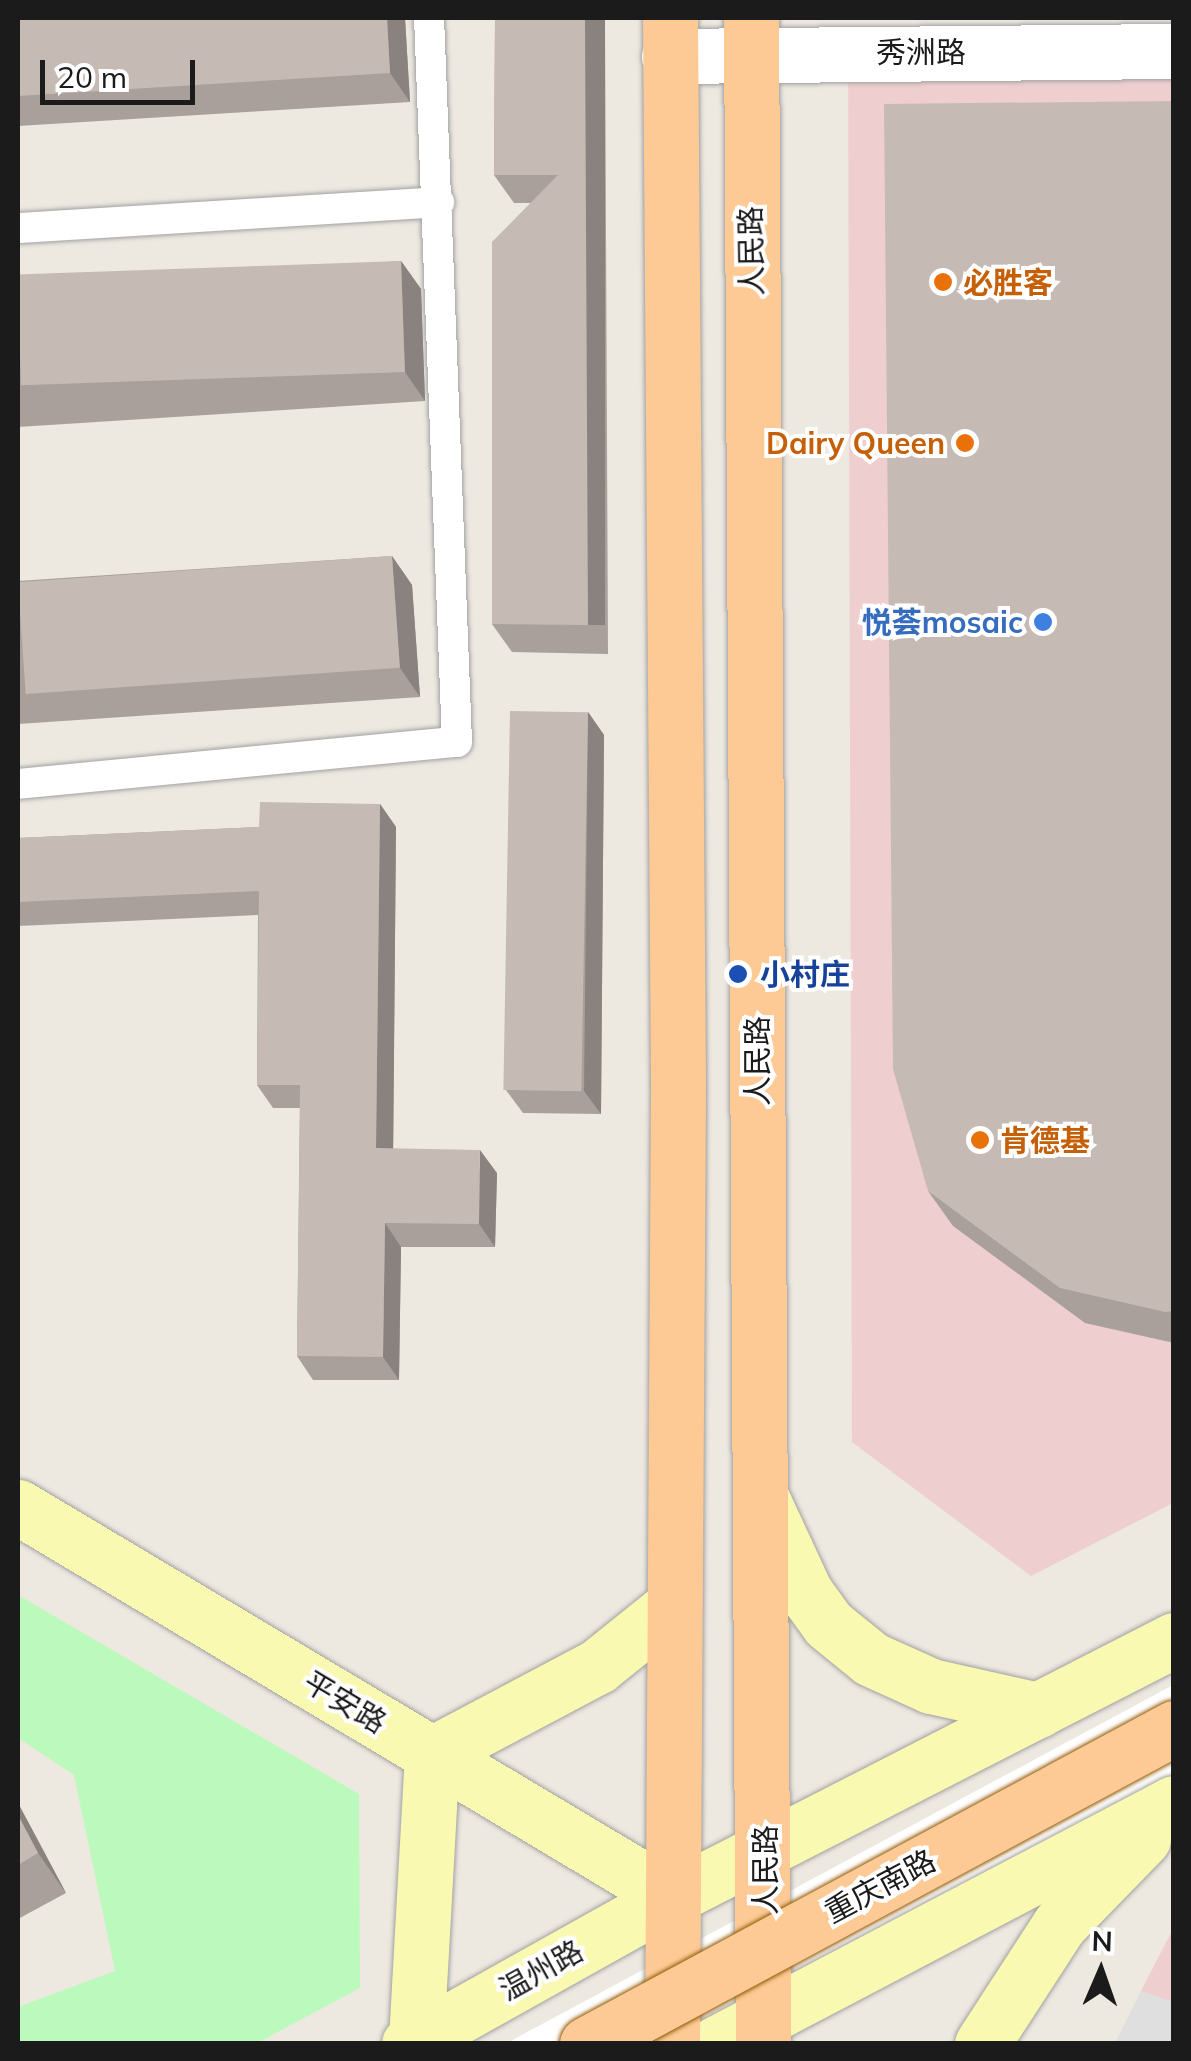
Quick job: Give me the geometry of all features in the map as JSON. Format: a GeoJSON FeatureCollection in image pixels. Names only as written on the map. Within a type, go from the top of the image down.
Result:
{"type":"FeatureCollection","features":[{"type":"Feature","properties":{"kind":"main road","name":"人民路"},"geometry":{"type":"LineString","coordinates":[[751,36],[766,1852],[763,2030]]}},
{"type":"Feature","properties":{"kind":"main road"},"geometry":{"type":"LineString","coordinates":[[669,37],[678,1091],[672,2044]]}},
{"type":"Feature","properties":{"kind":"main road"},"geometry":{"type":"LineString","coordinates":[[763,1501],[805,1592],[828,1624],[871,1659],[931,1686],[1038,1710]]}},
{"type":"Feature","properties":{"kind":"main road","name":"平安路"},"geometry":{"type":"LineString","coordinates":[[18,1507],[672,1897]]}},
{"type":"Feature","properties":{"kind":"main road"},"geometry":{"type":"LineString","coordinates":[[413,2041],[432,1754],[598,1666],[674,1605]]}},
{"type":"Feature","properties":{"kind":"main road"},"geometry":{"type":"LineString","coordinates":[[672,1897],[1174,1640]]}},
{"type":"Feature","properties":{"kind":"main road","name":"重庆南路"},"geometry":{"type":"LineString","coordinates":[[587,2044],[1174,1728]]}},
{"type":"Feature","properties":{"kind":"main road","name":"重庆南路"},"geometry":{"type":"LineString","coordinates":[[715,2044],[763,2030],[1174,1803]]}},
{"type":"Feature","properties":{"kind":"main road"},"geometry":{"type":"LineString","coordinates":[[982,2044],[1060,1924],[1122,1855],[1174,1814]]}},
{"type":"Feature","properties":{"kind":"main road","name":"温州路"},"geometry":{"type":"LineString","coordinates":[[413,2041],[672,1897]]}},
{"type":"Feature","properties":{"kind":"street","name":"秀洲路"},"geometry":{"type":"LineString","coordinates":[[669,37],[751,36],[1174,51]]}},
{"type":"Feature","properties":{"kind":"lane"},"geometry":{"type":"LineString","coordinates":[[18,784],[457,742],[429,18]]}},
{"type":"Feature","properties":{"kind":"lane"},"geometry":{"type":"LineString","coordinates":[[18,228],[439,202]]}},
{"type":"Feature","properties":{"kind":"shaded area","name":"悦荟mosaic"},"geometry":{"type":"Polygon","coordinates":[[[1173,30],[1173,1503],[1031,1576],[852,1442],[848,31],[1173,30]]]}},
{"type":"Feature","properties":{"kind":"shaded area"},"geometry":{"type":"Polygon","coordinates":[[[1173,1929],[1173,2002],[1141,1991],[1173,1929]]]}},
{"type":"Feature","properties":{"kind":"shaded area"},"geometry":{"type":"Polygon","coordinates":[[[1141,1991],[1173,2002],[1173,2043],[1115,2043],[1141,1991]]]}},
{"type":"Feature","properties":{"kind":"green space"},"geometry":{"type":"Polygon","coordinates":[[[18,1595],[359,1794],[360,1988],[257,2043],[18,2043],[18,2007],[115,1971],[74,1775],[18,1738],[18,1595]]]}},
{"type":"Feature","properties":{"kind":"pier"},"geometry":{"type":"Polygon","coordinates":[[[1173,1685],[1173,1785],[692,2043],[505,2044],[1173,1685]]]}},
{"type":"Feature","properties":{"kind":"building"},"geometry":{"type":"Polygon","coordinates":[[[18,18],[387,18],[390,73],[18,96],[18,18]]]}},
{"type":"Feature","properties":{"kind":"building"},"geometry":{"type":"Polygon","coordinates":[[[495,18],[585,18],[588,625],[492,624],[492,242],[558,175],[494,175],[495,18]]]}},
{"type":"Feature","properties":{"kind":"building","name":"悦荟mosaic"},"geometry":{"type":"Polygon","coordinates":[[[1174,101],[1174,1311],[1165,1312],[1060,1288],[928,1191],[893,1069],[884,104],[1174,101]]]}},
{"type":"Feature","properties":{"kind":"building"},"geometry":{"type":"Polygon","coordinates":[[[401,261],[405,372],[21,385],[18,274],[401,261]]]}},
{"type":"Feature","properties":{"kind":"building"},"geometry":{"type":"Polygon","coordinates":[[[392,556],[400,668],[26,694],[18,582],[392,556]]]}},
{"type":"Feature","properties":{"kind":"building"},"geometry":{"type":"Polygon","coordinates":[[[510,711],[588,712],[581,1091],[503,1090],[510,711]]]}},
{"type":"Feature","properties":{"kind":"building"},"geometry":{"type":"Polygon","coordinates":[[[260,802],[380,804],[376,1148],[480,1150],[479,1224],[385,1223],[383,1357],[297,1356],[300,1085],[257,1085],[259,891],[18,902],[18,838],[259,827],[260,802]]]}},
{"type":"Feature","properties":{"kind":"building"},"geometry":{"type":"Polygon","coordinates":[[[18,1815],[38,1853],[18,1865],[18,1815]]]}},
{"type":"Feature","properties":{"kind":"place","name":"必胜客"},"geometry":{"type":"Point","coordinates":[943,282]}},
{"type":"Feature","properties":{"kind":"place","name":"Dairy Queen"},"geometry":{"type":"Point","coordinates":[965,443]}},
{"type":"Feature","properties":{"kind":"place","name":"悦荟mosaic"},"geometry":{"type":"Point","coordinates":[1043,622]}},
{"type":"Feature","properties":{"kind":"place","name":"小村庄"},"geometry":{"type":"Point","coordinates":[738,974]}},
{"type":"Feature","properties":{"kind":"place","name":"肯德基"},"geometry":{"type":"Point","coordinates":[980,1140]}}]}
